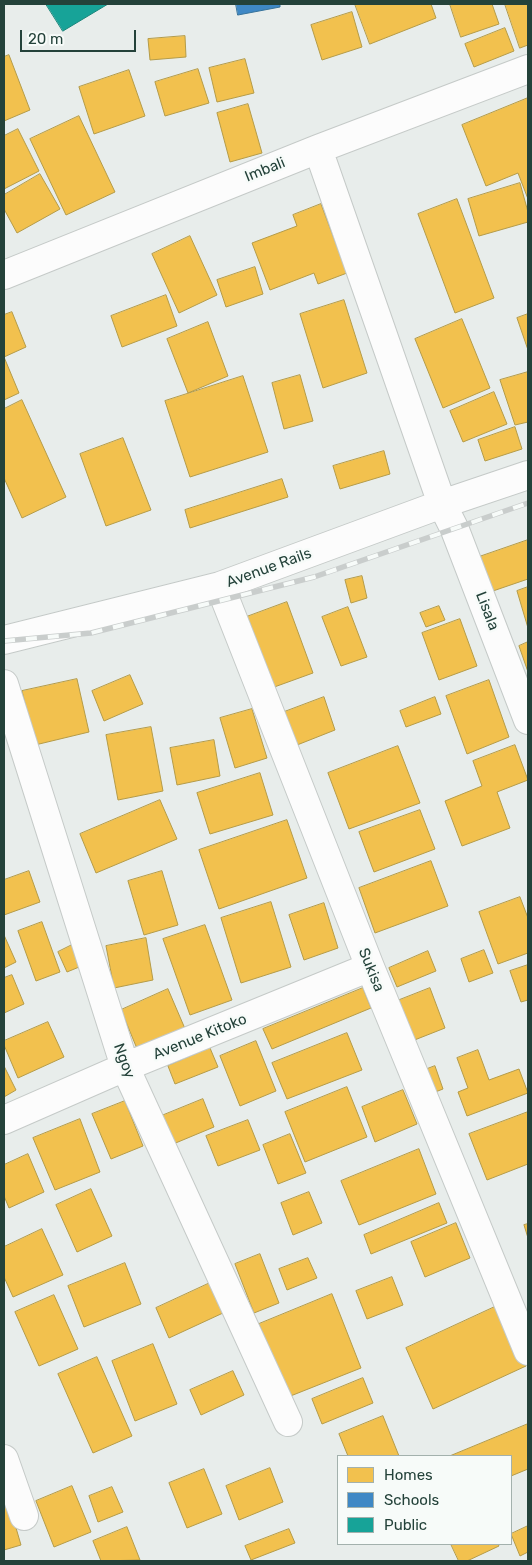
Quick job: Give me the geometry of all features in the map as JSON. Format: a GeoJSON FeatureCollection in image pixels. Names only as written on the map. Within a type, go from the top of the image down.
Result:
{"type":"FeatureCollection","features":[{"type":"Feature","properties":{"kind":"street","name":"Imbali"},"geometry":{"type":"LineString","coordinates":[[4,275],[318,149],[528,69]]}},
{"type":"Feature","properties":{"kind":"street","name":"Lisala"},"geometry":{"type":"LineString","coordinates":[[318,149],[442,504],[455,530],[528,720]]}},
{"type":"Feature","properties":{"kind":"street","name":"Avenue Rails"},"geometry":{"type":"LineString","coordinates":[[4,640],[220,586],[442,504],[528,475]]}},
{"type":"Feature","properties":{"kind":"street","name":"Sukisa"},"geometry":{"type":"LineString","coordinates":[[220,586],[370,967],[528,1351]]}},
{"type":"Feature","properties":{"kind":"street","name":"Ngoy"},"geometry":{"type":"LineString","coordinates":[[4,684],[125,1067],[288,1422]]}},
{"type":"Feature","properties":{"kind":"street","name":"Avenue Kitoko"},"geometry":{"type":"LineString","coordinates":[[4,1120],[125,1067],[370,967]]}},
{"type":"Feature","properties":{"kind":"street"},"geometry":{"type":"LineString","coordinates":[[4,1459],[24,1516]]}},
{"type":"Feature","properties":{"kind":"building: Homes"},"geometry":{"type":"Polygon","coordinates":[[[355,4],[431,4],[436,18],[370,44],[355,4]]]}},
{"type":"Feature","properties":{"kind":"building: Homes"},"geometry":{"type":"Polygon","coordinates":[[[450,4],[492,4],[499,24],[461,37],[450,4]]]}},
{"type":"Feature","properties":{"kind":"building: Homes"},"geometry":{"type":"Polygon","coordinates":[[[505,4],[528,4],[528,45],[520,48],[505,4]]]}},
{"type":"Feature","properties":{"kind":"building: Homes"},"geometry":{"type":"Polygon","coordinates":[[[352,12],[362,47],[322,60],[311,25],[352,12]]]}},
{"type":"Feature","properties":{"kind":"building: Homes"},"geometry":{"type":"Polygon","coordinates":[[[505,28],[514,51],[474,67],[465,44],[505,28]]]}},
{"type":"Feature","properties":{"kind":"building: Homes"},"geometry":{"type":"Polygon","coordinates":[[[185,36],[186,57],[150,60],[148,39],[185,36]]]}},
{"type":"Feature","properties":{"kind":"building: Homes"},"geometry":{"type":"Polygon","coordinates":[[[9,55],[30,110],[4,121],[4,57],[9,55]]]}},
{"type":"Feature","properties":{"kind":"building: Homes"},"geometry":{"type":"Polygon","coordinates":[[[245,59],[254,93],[217,102],[209,68],[245,59]]]}},
{"type":"Feature","properties":{"kind":"building: Homes"},"geometry":{"type":"Polygon","coordinates":[[[198,69],[209,103],[165,116],[155,82],[198,69]]]}},
{"type":"Feature","properties":{"kind":"building: Homes"},"geometry":{"type":"Polygon","coordinates":[[[129,70],[145,116],[94,134],[79,87],[129,70]]]}},
{"type":"Feature","properties":{"kind":"building: Homes"},"geometry":{"type":"Polygon","coordinates":[[[528,98],[528,199],[518,173],[486,186],[462,125],[528,98]]]}},
{"type":"Feature","properties":{"kind":"building: Homes"},"geometry":{"type":"Polygon","coordinates":[[[248,104],[262,153],[230,162],[217,113],[248,104]]]}},
{"type":"Feature","properties":{"kind":"building: Homes"},"geometry":{"type":"Polygon","coordinates":[[[79,116],[115,192],[66,215],[30,139],[79,116]]]}},
{"type":"Feature","properties":{"kind":"building: Homes"},"geometry":{"type":"Polygon","coordinates":[[[18,129],[39,171],[4,189],[4,136],[18,129]]]}},
{"type":"Feature","properties":{"kind":"building: Homes"},"geometry":{"type":"Polygon","coordinates":[[[40,174],[60,209],[17,233],[4,209],[4,195],[40,174]]]}},
{"type":"Feature","properties":{"kind":"building: Homes"},"geometry":{"type":"Polygon","coordinates":[[[520,183],[528,212],[528,222],[479,236],[468,199],[520,183]]]}},
{"type":"Feature","properties":{"kind":"building: Homes"},"geometry":{"type":"Polygon","coordinates":[[[457,199],[494,298],[455,313],[418,214],[457,199]]]}},
{"type":"Feature","properties":{"kind":"building: Homes"},"geometry":{"type":"Polygon","coordinates":[[[321,204],[347,273],[318,284],[314,273],[270,290],[252,243],[297,226],[293,215],[321,204]]]}},
{"type":"Feature","properties":{"kind":"building: Homes"},"geometry":{"type":"Polygon","coordinates":[[[190,236],[217,295],[179,313],[152,254],[190,236]]]}},
{"type":"Feature","properties":{"kind":"building: Homes"},"geometry":{"type":"Polygon","coordinates":[[[255,267],[263,294],[226,307],[217,280],[255,267]]]}},
{"type":"Feature","properties":{"kind":"building: Homes"},"geometry":{"type":"Polygon","coordinates":[[[166,295],[177,326],[122,347],[111,316],[166,295]]]}},
{"type":"Feature","properties":{"kind":"building: Homes"},"geometry":{"type":"Polygon","coordinates":[[[344,300],[367,373],[323,388],[300,314],[344,300]]]}},
{"type":"Feature","properties":{"kind":"building: Homes"},"geometry":{"type":"Polygon","coordinates":[[[12,312],[26,347],[4,357],[4,315],[12,312]]]}},
{"type":"Feature","properties":{"kind":"building: Homes"},"geometry":{"type":"Polygon","coordinates":[[[528,314],[528,350],[517,318],[528,314]]]}},
{"type":"Feature","properties":{"kind":"building: Homes"},"geometry":{"type":"Polygon","coordinates":[[[462,319],[490,388],[443,408],[415,339],[462,319]]]}},
{"type":"Feature","properties":{"kind":"building: Homes"},"geometry":{"type":"Polygon","coordinates":[[[208,322],[228,376],[188,393],[167,339],[208,322]]]}},
{"type":"Feature","properties":{"kind":"building: Homes"},"geometry":{"type":"Polygon","coordinates":[[[4,357],[19,393],[4,400],[4,357]]]}},
{"type":"Feature","properties":{"kind":"building: Homes"},"geometry":{"type":"Polygon","coordinates":[[[528,372],[528,422],[515,425],[500,380],[528,372]]]}},
{"type":"Feature","properties":{"kind":"building: Homes"},"geometry":{"type":"Polygon","coordinates":[[[300,375],[313,421],[284,429],[272,383],[300,375]]]}},
{"type":"Feature","properties":{"kind":"building: Homes"},"geometry":{"type":"Polygon","coordinates":[[[243,376],[268,452],[190,477],[165,401],[243,376]]]}},
{"type":"Feature","properties":{"kind":"building: Homes"},"geometry":{"type":"Polygon","coordinates":[[[494,392],[507,424],[463,442],[450,411],[494,392]]]}},
{"type":"Feature","properties":{"kind":"building: Homes"},"geometry":{"type":"Polygon","coordinates":[[[22,400],[66,497],[22,518],[4,478],[4,409],[22,400]]]}},
{"type":"Feature","properties":{"kind":"building: Homes"},"geometry":{"type":"Polygon","coordinates":[[[515,427],[522,449],[485,461],[478,440],[515,427]]]}},
{"type":"Feature","properties":{"kind":"building: Homes"},"geometry":{"type":"Polygon","coordinates":[[[123,438],[151,510],[106,526],[80,454],[123,438]]]}},
{"type":"Feature","properties":{"kind":"building: Homes"},"geometry":{"type":"Polygon","coordinates":[[[384,451],[390,474],[340,489],[333,466],[384,451]]]}},
{"type":"Feature","properties":{"kind":"building: Homes"},"geometry":{"type":"Polygon","coordinates":[[[282,479],[288,497],[190,528],[185,510],[282,479]]]}},
{"type":"Feature","properties":{"kind":"building: Homes"},"geometry":{"type":"Polygon","coordinates":[[[528,540],[528,579],[490,592],[479,557],[528,540]]]}},
{"type":"Feature","properties":{"kind":"building: Homes"},"geometry":{"type":"Polygon","coordinates":[[[362,576],[367,598],[351,603],[345,580],[362,576]]]}},
{"type":"Feature","properties":{"kind":"building: Homes"},"geometry":{"type":"Polygon","coordinates":[[[528,587],[528,628],[517,591],[528,587]]]}},
{"type":"Feature","properties":{"kind":"building: Homes"},"geometry":{"type":"Polygon","coordinates":[[[287,602],[313,673],[266,690],[241,619],[287,602]]]}},
{"type":"Feature","properties":{"kind":"building: Homes"},"geometry":{"type":"Polygon","coordinates":[[[439,606],[445,620],[426,627],[420,613],[439,606]]]}},
{"type":"Feature","properties":{"kind":"building: Homes"},"geometry":{"type":"Polygon","coordinates":[[[348,607],[367,657],[341,666],[322,617],[348,607]]]}},
{"type":"Feature","properties":{"kind":"building: Homes"},"geometry":{"type":"Polygon","coordinates":[[[460,619],[477,666],[439,680],[422,633],[460,619]]]}},
{"type":"Feature","properties":{"kind":"building: Homes"},"geometry":{"type":"Polygon","coordinates":[[[528,642],[528,672],[519,646],[528,642]]]}},
{"type":"Feature","properties":{"kind":"building: Homes"},"geometry":{"type":"Polygon","coordinates":[[[130,675],[143,704],[104,721],[92,691],[130,675]]]}},
{"type":"Feature","properties":{"kind":"building: Homes"},"geometry":{"type":"Polygon","coordinates":[[[77,679],[89,732],[35,745],[22,691],[77,679]]]}},
{"type":"Feature","properties":{"kind":"building: Homes"},"geometry":{"type":"Polygon","coordinates":[[[489,680],[509,737],[467,754],[446,696],[489,680]]]}},
{"type":"Feature","properties":{"kind":"building: Homes"},"geometry":{"type":"Polygon","coordinates":[[[324,697],[335,730],[292,747],[279,714],[324,697]]]}},
{"type":"Feature","properties":{"kind":"building: Homes"},"geometry":{"type":"Polygon","coordinates":[[[435,697],[441,714],[406,727],[400,711],[435,697]]]}},
{"type":"Feature","properties":{"kind":"building: Homes"},"geometry":{"type":"Polygon","coordinates":[[[252,709],[267,758],[235,768],[220,718],[252,709]]]}},
{"type":"Feature","properties":{"kind":"building: Homes"},"geometry":{"type":"Polygon","coordinates":[[[151,727],[163,791],[118,800],[106,735],[151,727]]]}},
{"type":"Feature","properties":{"kind":"building: Homes"},"geometry":{"type":"Polygon","coordinates":[[[214,740],[220,776],[177,785],[170,748],[214,740]]]}},
{"type":"Feature","properties":{"kind":"building: Homes"},"geometry":{"type":"Polygon","coordinates":[[[515,745],[528,780],[497,792],[510,828],[462,846],[445,801],[482,786],[473,761],[515,745]]]}},
{"type":"Feature","properties":{"kind":"building: Homes"},"geometry":{"type":"Polygon","coordinates":[[[398,746],[420,803],[349,829],[328,773],[398,746]]]}},
{"type":"Feature","properties":{"kind":"building: Homes"},"geometry":{"type":"Polygon","coordinates":[[[260,773],[273,815],[210,834],[197,793],[260,773]]]}},
{"type":"Feature","properties":{"kind":"building: Homes"},"geometry":{"type":"Polygon","coordinates":[[[160,800],[177,839],[96,873],[80,834],[160,800]]]}},
{"type":"Feature","properties":{"kind":"building: Homes"},"geometry":{"type":"Polygon","coordinates":[[[420,810],[435,849],[374,872],[359,832],[420,810]]]}},
{"type":"Feature","properties":{"kind":"building: Homes"},"geometry":{"type":"Polygon","coordinates":[[[287,820],[307,878],[219,909],[199,850],[287,820]]]}},
{"type":"Feature","properties":{"kind":"building: Homes"},"geometry":{"type":"Polygon","coordinates":[[[431,861],[448,906],[375,933],[359,888],[431,861]]]}},
{"type":"Feature","properties":{"kind":"building: Homes"},"geometry":{"type":"Polygon","coordinates":[[[29,871],[40,902],[4,915],[4,880],[29,871]]]}},
{"type":"Feature","properties":{"kind":"building: Homes"},"geometry":{"type":"Polygon","coordinates":[[[162,871],[178,925],[144,935],[128,881],[162,871]]]}},
{"type":"Feature","properties":{"kind":"building: Homes"},"geometry":{"type":"Polygon","coordinates":[[[520,897],[528,918],[528,953],[498,964],[479,912],[520,897]]]}},
{"type":"Feature","properties":{"kind":"building: Homes"},"geometry":{"type":"Polygon","coordinates":[[[271,902],[291,967],[241,983],[221,918],[271,902]]]}},
{"type":"Feature","properties":{"kind":"building: Homes"},"geometry":{"type":"Polygon","coordinates":[[[324,903],[338,948],[304,960],[289,915],[324,903]]]}},
{"type":"Feature","properties":{"kind":"building: Homes"},"geometry":{"type":"Polygon","coordinates":[[[42,922],[60,972],[36,981],[18,931],[42,922]]]}},
{"type":"Feature","properties":{"kind":"building: Homes"},"geometry":{"type":"Polygon","coordinates":[[[205,925],[232,1000],[190,1015],[163,939],[205,925]]]}},
{"type":"Feature","properties":{"kind":"building: Homes"},"geometry":{"type":"Polygon","coordinates":[[[4,935],[16,962],[4,968],[4,935]]]}},
{"type":"Feature","properties":{"kind":"building: Homes"},"geometry":{"type":"Polygon","coordinates":[[[146,938],[153,980],[114,988],[106,946],[146,938]]]}},
{"type":"Feature","properties":{"kind":"building: Homes"},"geometry":{"type":"Polygon","coordinates":[[[74,944],[84,965],[67,972],[58,952],[74,944]]]}},
{"type":"Feature","properties":{"kind":"building: Homes"},"geometry":{"type":"Polygon","coordinates":[[[484,950],[493,973],[469,982],[461,959],[484,950]]]}},
{"type":"Feature","properties":{"kind":"building: Homes"},"geometry":{"type":"Polygon","coordinates":[[[428,951],[436,971],[397,987],[389,968],[428,951]]]}},
{"type":"Feature","properties":{"kind":"building: Homes"},"geometry":{"type":"Polygon","coordinates":[[[528,965],[528,1000],[521,1002],[510,971],[528,965]]]}},
{"type":"Feature","properties":{"kind":"building: Homes"},"geometry":{"type":"Polygon","coordinates":[[[12,975],[24,1004],[4,1013],[4,978],[12,975]]]}},
{"type":"Feature","properties":{"kind":"building: Homes"},"geometry":{"type":"Polygon","coordinates":[[[363,988],[371,1008],[272,1049],[263,1029],[363,988]]]}},
{"type":"Feature","properties":{"kind":"building: Homes"},"geometry":{"type":"Polygon","coordinates":[[[430,988],[445,1028],[412,1041],[397,1001],[430,988]]]}},
{"type":"Feature","properties":{"kind":"building: Homes"},"geometry":{"type":"Polygon","coordinates":[[[168,989],[186,1031],[138,1051],[121,1010],[168,989]]]}},
{"type":"Feature","properties":{"kind":"building: Homes"},"geometry":{"type":"Polygon","coordinates":[[[48,1022],[64,1057],[18,1078],[4,1041],[48,1022]]]}},
{"type":"Feature","properties":{"kind":"building: Homes"},"geometry":{"type":"Polygon","coordinates":[[[347,1033],[362,1070],[287,1099],[272,1063],[347,1033]]]}},
{"type":"Feature","properties":{"kind":"building: Homes"},"geometry":{"type":"Polygon","coordinates":[[[256,1041],[276,1091],[240,1106],[220,1056],[256,1041]]]}},
{"type":"Feature","properties":{"kind":"building: Homes"},"geometry":{"type":"Polygon","coordinates":[[[210,1048],[218,1067],[175,1084],[168,1066],[210,1048]]]}},
{"type":"Feature","properties":{"kind":"building: Homes"},"geometry":{"type":"Polygon","coordinates":[[[478,1050],[489,1080],[519,1069],[528,1093],[467,1116],[458,1092],[468,1088],[457,1058],[478,1050]]]}},
{"type":"Feature","properties":{"kind":"building: Homes"},"geometry":{"type":"Polygon","coordinates":[[[4,1066],[16,1090],[4,1097],[4,1066]]]}},
{"type":"Feature","properties":{"kind":"building: Homes"},"geometry":{"type":"Polygon","coordinates":[[[435,1066],[443,1089],[425,1096],[417,1073],[435,1066]]]}},
{"type":"Feature","properties":{"kind":"building: Homes"},"geometry":{"type":"Polygon","coordinates":[[[347,1087],[367,1137],[305,1162],[285,1112],[347,1087]]]}},
{"type":"Feature","properties":{"kind":"building: Homes"},"geometry":{"type":"Polygon","coordinates":[[[403,1090],[417,1124],[375,1142],[362,1107],[403,1090]]]}},
{"type":"Feature","properties":{"kind":"building: Homes"},"geometry":{"type":"Polygon","coordinates":[[[203,1099],[214,1127],[166,1147],[154,1119],[203,1099]]]}},
{"type":"Feature","properties":{"kind":"building: Homes"},"geometry":{"type":"Polygon","coordinates":[[[125,1101],[143,1146],[111,1159],[92,1114],[125,1101]]]}},
{"type":"Feature","properties":{"kind":"building: Homes"},"geometry":{"type":"Polygon","coordinates":[[[528,1112],[528,1164],[487,1180],[469,1134],[528,1112]]]}},
{"type":"Feature","properties":{"kind":"building: Homes"},"geometry":{"type":"Polygon","coordinates":[[[80,1119],[100,1172],[55,1190],[33,1138],[80,1119]]]}},
{"type":"Feature","properties":{"kind":"building: Homes"},"geometry":{"type":"Polygon","coordinates":[[[248,1120],[260,1150],[218,1166],[206,1136],[248,1120]]]}},
{"type":"Feature","properties":{"kind":"building: Homes"},"geometry":{"type":"Polygon","coordinates":[[[290,1134],[306,1173],[278,1184],[263,1145],[290,1134]]]}},
{"type":"Feature","properties":{"kind":"building: Homes"},"geometry":{"type":"Polygon","coordinates":[[[419,1149],[436,1194],[359,1225],[341,1181],[419,1149]]]}},
{"type":"Feature","properties":{"kind":"building: Homes"},"geometry":{"type":"Polygon","coordinates":[[[28,1154],[44,1192],[9,1208],[4,1196],[4,1165],[28,1154]]]}},
{"type":"Feature","properties":{"kind":"building: Homes"},"geometry":{"type":"Polygon","coordinates":[[[91,1189],[112,1236],[77,1252],[56,1205],[91,1189]]]}},
{"type":"Feature","properties":{"kind":"building: Homes"},"geometry":{"type":"Polygon","coordinates":[[[309,1192],[322,1223],[293,1235],[281,1203],[309,1192]]]}},
{"type":"Feature","properties":{"kind":"building: Homes"},"geometry":{"type":"Polygon","coordinates":[[[439,1203],[447,1223],[371,1254],[364,1235],[439,1203]]]}},
{"type":"Feature","properties":{"kind":"building: Homes"},"geometry":{"type":"Polygon","coordinates":[[[456,1223],[470,1258],[425,1277],[411,1242],[456,1223]]]}},
{"type":"Feature","properties":{"kind":"building: Homes"},"geometry":{"type":"Polygon","coordinates":[[[528,1224],[528,1238],[524,1225],[528,1224]]]}},
{"type":"Feature","properties":{"kind":"building: Homes"},"geometry":{"type":"Polygon","coordinates":[[[42,1229],[63,1275],[13,1297],[4,1277],[4,1247],[42,1229]]]}},
{"type":"Feature","properties":{"kind":"building: Homes"},"geometry":{"type":"Polygon","coordinates":[[[260,1254],[279,1303],[254,1313],[235,1264],[260,1254]]]}},
{"type":"Feature","properties":{"kind":"building: Homes"},"geometry":{"type":"Polygon","coordinates":[[[308,1258],[317,1278],[287,1290],[279,1269],[308,1258]]]}},
{"type":"Feature","properties":{"kind":"building: Homes"},"geometry":{"type":"Polygon","coordinates":[[[125,1263],[141,1304],[84,1327],[68,1286],[125,1263]]]}},
{"type":"Feature","properties":{"kind":"building: Homes"},"geometry":{"type":"Polygon","coordinates":[[[392,1277],[403,1305],[367,1319],[356,1291],[392,1277]]]}},
{"type":"Feature","properties":{"kind":"building: Homes"},"geometry":{"type":"Polygon","coordinates":[[[210,1283],[223,1313],[169,1338],[156,1308],[210,1283]]]}},
{"type":"Feature","properties":{"kind":"building: Homes"},"geometry":{"type":"Polygon","coordinates":[[[332,1294],[361,1368],[288,1397],[259,1324],[332,1294]]]}},
{"type":"Feature","properties":{"kind":"building: Homes"},"geometry":{"type":"Polygon","coordinates":[[[54,1295],[78,1349],[39,1366],[15,1312],[54,1295]]]}},
{"type":"Feature","properties":{"kind":"building: Homes"},"geometry":{"type":"Polygon","coordinates":[[[499,1305],[526,1366],[433,1409],[406,1348],[499,1305]]]}},
{"type":"Feature","properties":{"kind":"building: Homes"},"geometry":{"type":"Polygon","coordinates":[[[153,1344],[177,1404],[135,1421],[112,1361],[153,1344]]]}},
{"type":"Feature","properties":{"kind":"building: Homes"},"geometry":{"type":"Polygon","coordinates":[[[97,1357],[132,1436],[93,1453],[58,1374],[97,1357]]]}},
{"type":"Feature","properties":{"kind":"building: Homes"},"geometry":{"type":"Polygon","coordinates":[[[233,1371],[244,1395],[201,1415],[190,1390],[233,1371]]]}},
{"type":"Feature","properties":{"kind":"building: Homes"},"geometry":{"type":"Polygon","coordinates":[[[363,1378],[373,1403],[322,1424],[312,1399],[363,1378]]]}},
{"type":"Feature","properties":{"kind":"building: Homes"},"geometry":{"type":"Polygon","coordinates":[[[383,1416],[399,1455],[348,1455],[339,1434],[383,1416]]]}},
{"type":"Feature","properties":{"kind":"building: Homes"},"geometry":{"type":"Polygon","coordinates":[[[528,1424],[528,1469],[512,1476],[512,1455],[452,1455],[528,1424]]]}},
{"type":"Feature","properties":{"kind":"building: Homes"},"geometry":{"type":"Polygon","coordinates":[[[270,1468],[283,1502],[239,1520],[226,1486],[270,1468]]]}},
{"type":"Feature","properties":{"kind":"building: Homes"},"geometry":{"type":"Polygon","coordinates":[[[204,1469],[222,1514],[187,1528],[169,1483],[204,1469]]]}},
{"type":"Feature","properties":{"kind":"building: Homes"},"geometry":{"type":"Polygon","coordinates":[[[72,1486],[91,1532],[54,1547],[36,1501],[72,1486]]]}},
{"type":"Feature","properties":{"kind":"building: Homes"},"geometry":{"type":"Polygon","coordinates":[[[112,1487],[123,1512],[98,1522],[89,1496],[112,1487]]]}},
{"type":"Feature","properties":{"kind":"building: Homes"},"geometry":{"type":"Polygon","coordinates":[[[9,1504],[21,1545],[4,1550],[4,1506],[9,1504]]]}},
{"type":"Feature","properties":{"kind":"building: Homes"},"geometry":{"type":"Polygon","coordinates":[[[528,1526],[528,1552],[520,1556],[512,1534],[528,1526]]]}},
{"type":"Feature","properties":{"kind":"building: Homes"},"geometry":{"type":"Polygon","coordinates":[[[127,1527],[140,1560],[101,1561],[93,1541],[127,1527]]]}},
{"type":"Feature","properties":{"kind":"building: Homes"},"geometry":{"type":"Polygon","coordinates":[[[289,1529],[295,1543],[251,1560],[245,1546],[289,1529]]]}},
{"type":"Feature","properties":{"kind":"building: Homes"},"geometry":{"type":"Polygon","coordinates":[[[451,1545],[499,1546],[467,1561],[459,1561],[451,1545]]]}},
{"type":"Feature","properties":{"kind":"building: Schools"},"geometry":{"type":"Polygon","coordinates":[[[236,4],[280,4],[280,7],[238,15],[236,4]]]}},
{"type":"Feature","properties":{"kind":"building: Public"},"geometry":{"type":"Polygon","coordinates":[[[46,4],[108,4],[63,31],[46,4]]]}},
{"type":"Feature","properties":{"kind":"railway"},"geometry":{"type":"LineString","coordinates":[[4,641],[91,633],[314,577],[528,503]]}}]}
